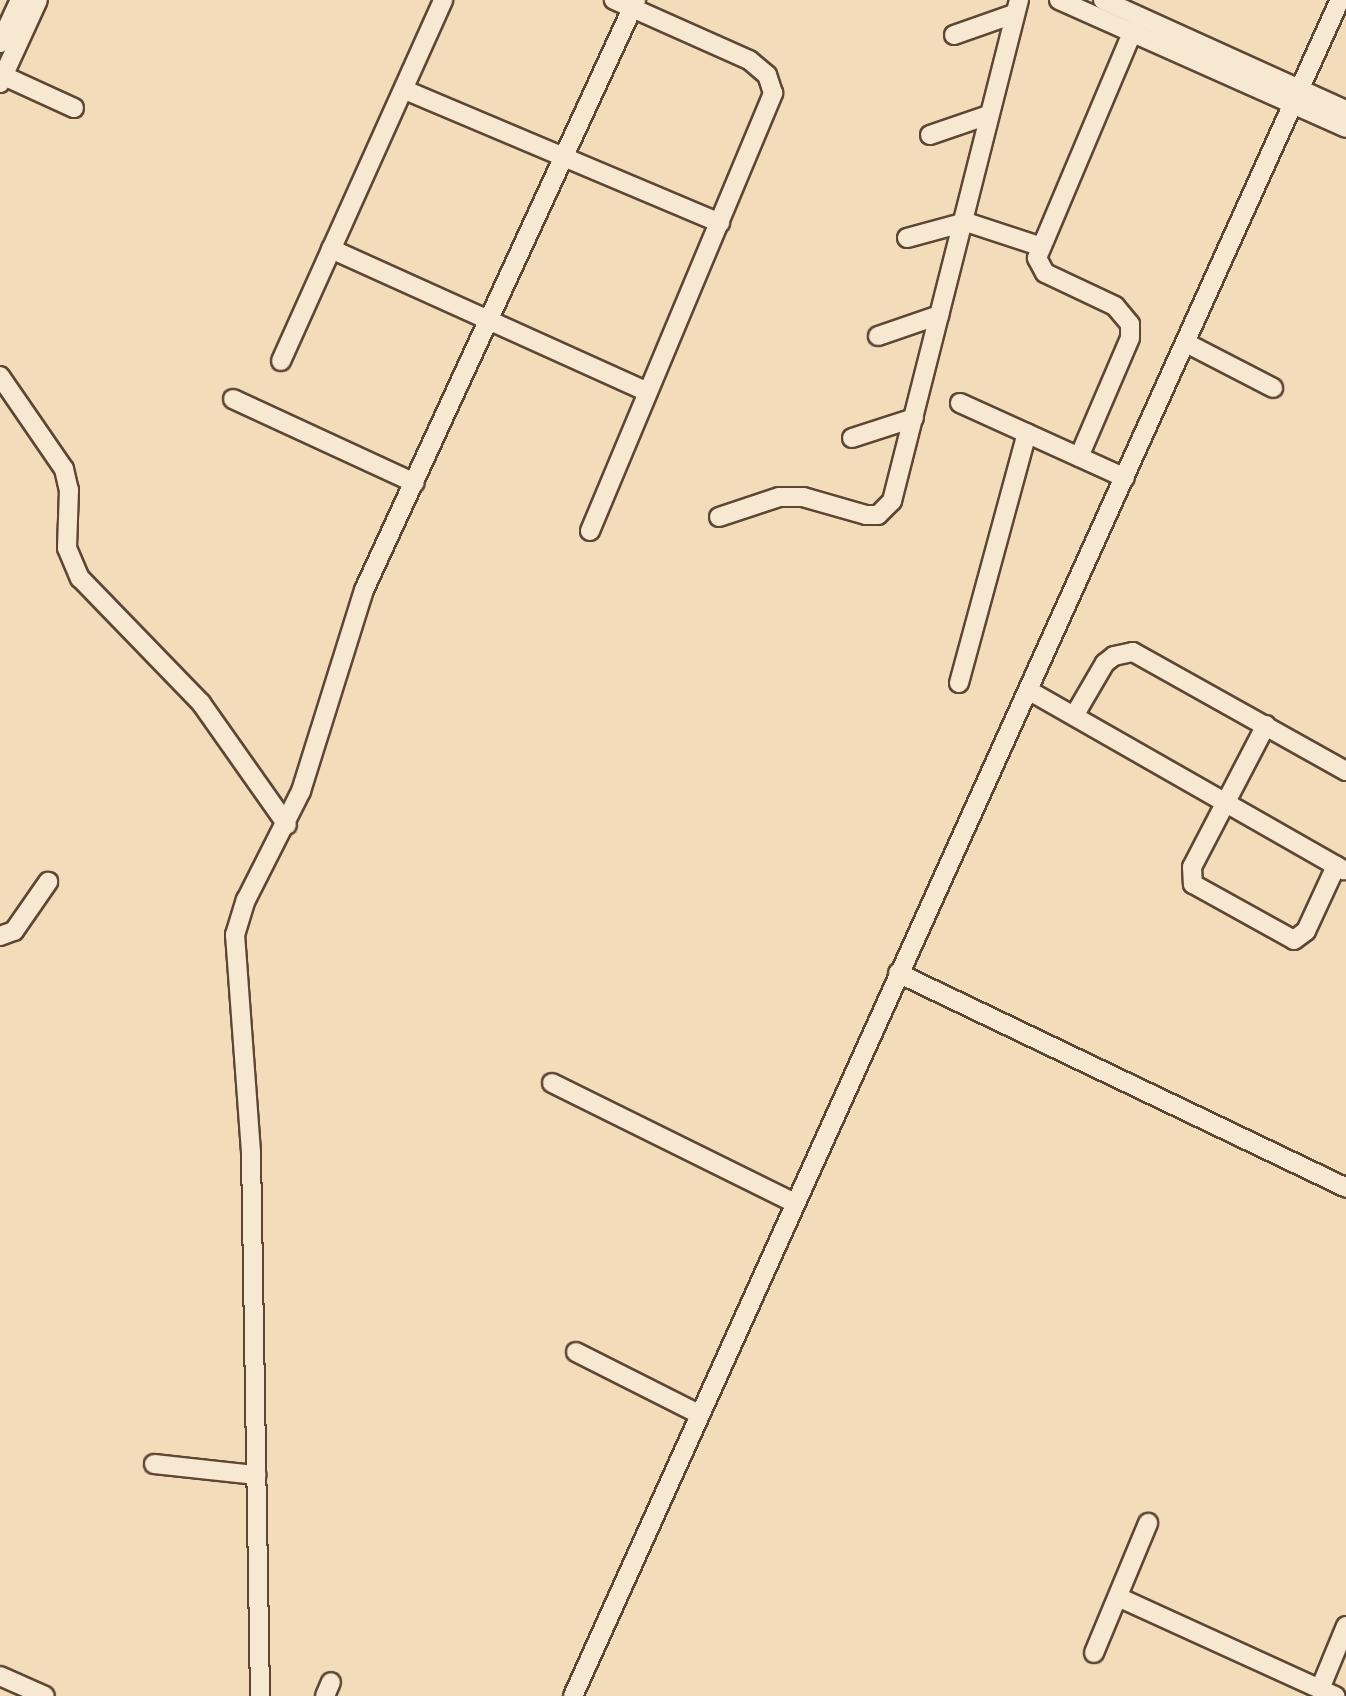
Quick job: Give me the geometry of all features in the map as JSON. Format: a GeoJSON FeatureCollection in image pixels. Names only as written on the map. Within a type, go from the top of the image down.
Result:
{"type":"FeatureCollection","features":[{"type":"Feature","properties":{"kind":"street"},"geometry":{"type":"LineString","coordinates":[[0,43],[20,0]]}},
{"type":"Feature","properties":{"kind":"street"},"geometry":{"type":"LineString","coordinates":[[38,0],[2,80],[74,108]]}},
{"type":"Feature","properties":{"kind":"street"},"geometry":{"type":"LineString","coordinates":[[281,361],[405,90],[443,0]]}},
{"type":"Feature","properties":{"kind":"street"},"geometry":{"type":"LineString","coordinates":[[590,531],[647,392],[772,104],[771,85],[749,60],[634,5],[614,0]]}},
{"type":"Feature","properties":{"kind":"street"},"geometry":{"type":"LineString","coordinates":[[1059,0],[1140,16]]}},
{"type":"Feature","properties":{"kind":"street"},"geometry":{"type":"LineString","coordinates":[[1103,0],[1140,16],[1296,96],[1346,128]]}},
{"type":"Feature","properties":{"kind":"street"},"geometry":{"type":"LineString","coordinates":[[573,1696],[1340,0]]}},
{"type":"Feature","properties":{"kind":"street"},"geometry":{"type":"LineString","coordinates":[[260,1696],[251,1152],[234,953],[246,900],[286,825],[312,761],[351,625],[634,5]]}},
{"type":"Feature","properties":{"kind":"street"},"geometry":{"type":"LineString","coordinates":[[954,35],[1016,7]]}},
{"type":"Feature","properties":{"kind":"street"},"geometry":{"type":"LineString","coordinates":[[719,517],[791,496],[878,515],[892,501],[939,315],[966,222],[988,115],[1016,7]]}},
{"type":"Feature","properties":{"kind":"street"},"geometry":{"type":"LineString","coordinates":[[1079,457],[1130,338],[1130,324],[1114,306],[1046,273],[1037,258],[1039,246],[1140,16]]}},
{"type":"Feature","properties":{"kind":"street"},"geometry":{"type":"LineString","coordinates":[[405,90],[720,223]]}},
{"type":"Feature","properties":{"kind":"street"},"geometry":{"type":"LineString","coordinates":[[1296,96],[1346,110]]}},
{"type":"Feature","properties":{"kind":"street"},"geometry":{"type":"LineString","coordinates":[[930,135],[988,115]]}},
{"type":"Feature","properties":{"kind":"street"},"geometry":{"type":"LineString","coordinates":[[907,238],[966,222],[1039,246]]}},
{"type":"Feature","properties":{"kind":"street"},"geometry":{"type":"LineString","coordinates":[[331,249],[647,392]]}},
{"type":"Feature","properties":{"kind":"street"},"geometry":{"type":"LineString","coordinates":[[878,336],[939,315]]}},
{"type":"Feature","properties":{"kind":"street"},"geometry":{"type":"LineString","coordinates":[[1186,343],[1273,388]]}},
{"type":"Feature","properties":{"kind":"street"},"geometry":{"type":"LineString","coordinates":[[0,376],[64,470],[69,490],[67,549],[80,578],[201,704],[286,825]]}},
{"type":"Feature","properties":{"kind":"street"},"geometry":{"type":"LineString","coordinates":[[233,399],[415,483]]}},
{"type":"Feature","properties":{"kind":"street"},"geometry":{"type":"LineString","coordinates":[[960,403],[1125,478]]}},
{"type":"Feature","properties":{"kind":"street"},"geometry":{"type":"LineString","coordinates":[[852,438],[914,418]]}},
{"type":"Feature","properties":{"kind":"street"},"geometry":{"type":"LineString","coordinates":[[959,683],[1027,433]]}},
{"type":"Feature","properties":{"kind":"street"},"geometry":{"type":"LineString","coordinates":[[1074,716],[1105,663],[1124,652],[1133,652],[1346,771]]}},
{"type":"Feature","properties":{"kind":"street"},"geometry":{"type":"LineString","coordinates":[[1028,690],[1074,716],[1225,802],[1341,868],[1306,931],[1294,940],[1284,938],[1198,888],[1190,878],[1225,802],[1266,725]]}},
{"type":"Feature","properties":{"kind":"street"},"geometry":{"type":"LineString","coordinates":[[0,936],[14,931],[48,882]]}},
{"type":"Feature","properties":{"kind":"street"},"geometry":{"type":"LineString","coordinates":[[898,973],[1346,1188]]}},
{"type":"Feature","properties":{"kind":"street"},"geometry":{"type":"LineString","coordinates":[[552,1083],[795,1203]]}},
{"type":"Feature","properties":{"kind":"street"},"geometry":{"type":"LineString","coordinates":[[576,1352],[699,1414]]}},
{"type":"Feature","properties":{"kind":"street"},"geometry":{"type":"LineString","coordinates":[[154,1464],[256,1475]]}},
{"type":"Feature","properties":{"kind":"street"},"geometry":{"type":"LineString","coordinates":[[1094,1653],[1148,1523]]}},
{"type":"Feature","properties":{"kind":"street"},"geometry":{"type":"LineString","coordinates":[[1118,1597],[1328,1693],[1346,1626]]}},
{"type":"Feature","properties":{"kind":"street"},"geometry":{"type":"LineString","coordinates":[[0,1676],[45,1696]]}}]}
